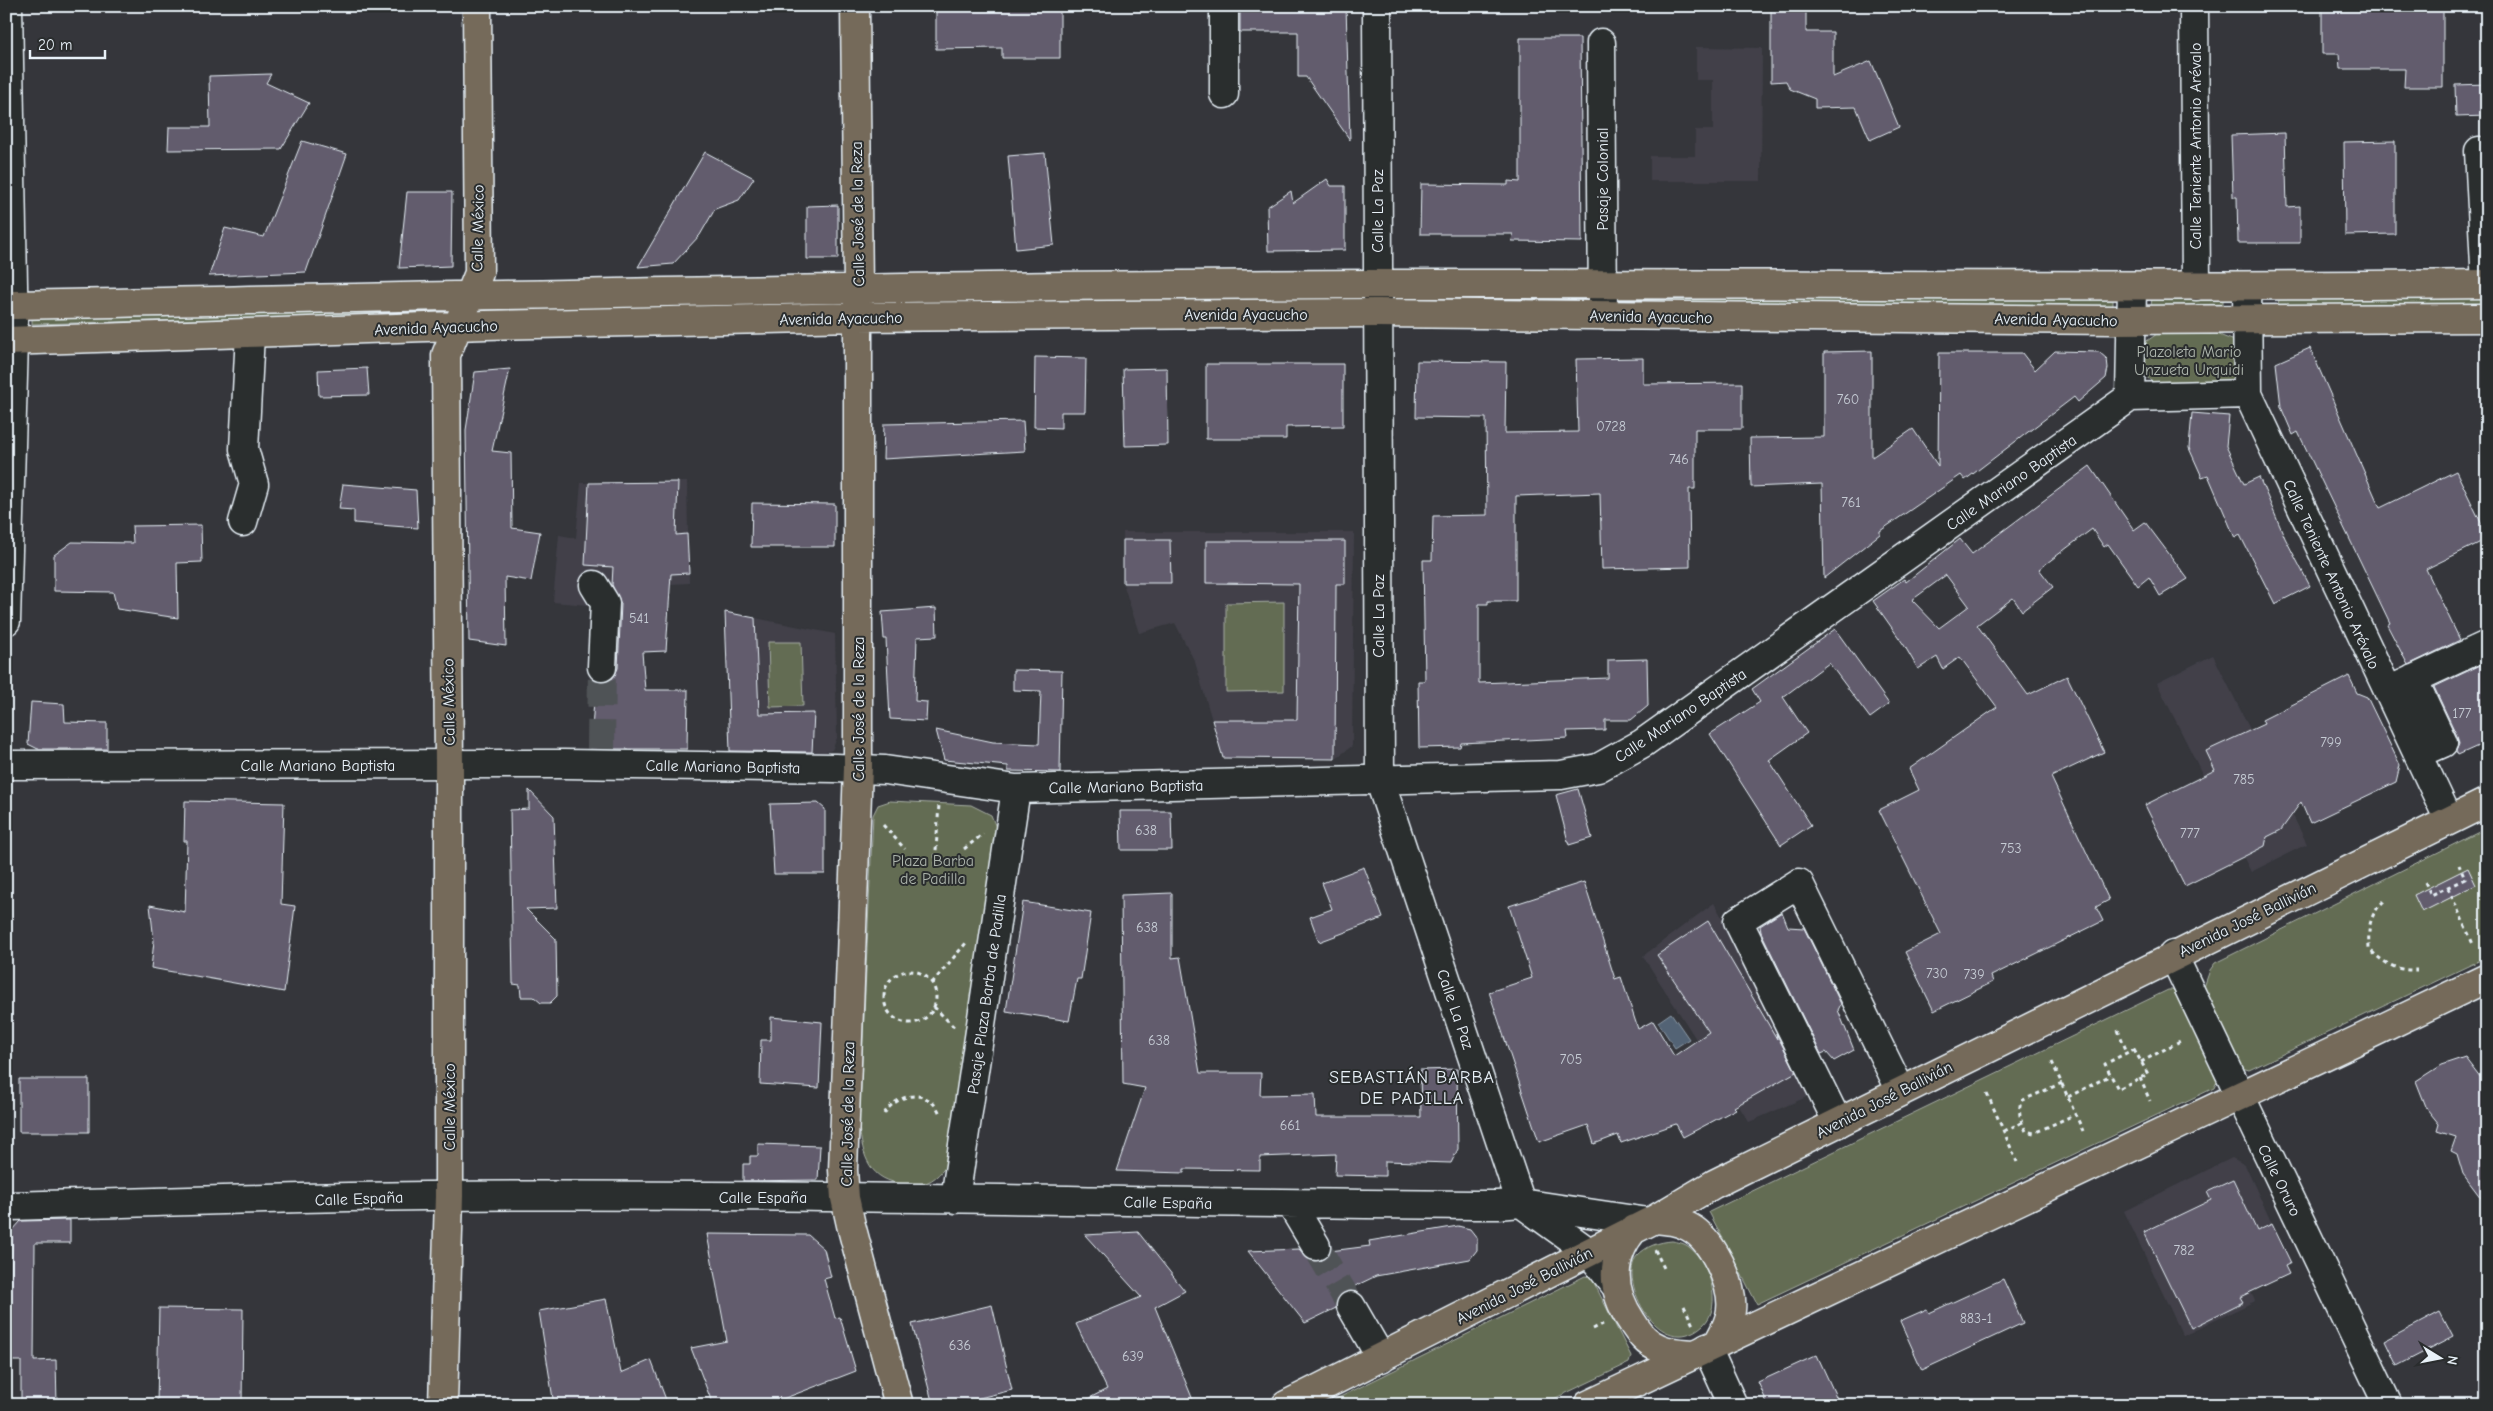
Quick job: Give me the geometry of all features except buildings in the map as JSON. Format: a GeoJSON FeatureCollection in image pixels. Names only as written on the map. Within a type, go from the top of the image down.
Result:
{"type":"FeatureCollection","features":[{"type":"Feature","properties":{"kind":"main road","name":"Calle México"},"geometry":{"type":"LineString","coordinates":[[443,1405],[449,1196],[449,765],[446,355],[467,297],[479,273],[477,6]]}},
{"type":"Feature","properties":{"kind":"main road","name":"Calle José de la Reza"},"geometry":{"type":"LineString","coordinates":[[855,6],[858,289],[858,768],[843,1170],[845,1198],[899,1405]]}},
{"type":"Feature","properties":{"kind":"main road","name":"Avenida Ayacucho"},"geometry":{"type":"LineString","coordinates":[[10,305],[858,289],[1135,286],[1377,284],[2247,286],[2487,284]]}},
{"type":"Feature","properties":{"kind":"main road"},"geometry":{"type":"LineString","coordinates":[[1826,317],[1827,285]]}},
{"type":"Feature","properties":{"kind":"main road"},"geometry":{"type":"LineString","coordinates":[[1135,286],[1135,315]]}},
{"type":"Feature","properties":{"kind":"main road","name":"Avenida Ayacucho"},"geometry":{"type":"LineString","coordinates":[[10,341],[457,326],[857,317],[1377,313],[2131,320],[2487,318]]}},
{"type":"Feature","properties":{"kind":"main road","name":"Avenida José Ballivián"},"geometry":{"type":"LineString","coordinates":[[1286,1405],[1646,1223],[1714,1184],[2173,955],[2487,802]]}},
{"type":"Feature","properties":{"kind":"main road"},"geometry":{"type":"LineString","coordinates":[[1588,1405],[1703,1343],[2240,1097],[2487,978]]}},
{"type":"Feature","properties":{"kind":"main road"},"geometry":{"type":"LineString","coordinates":[[1674,1221],[1690,1227],[1706,1240],[1720,1264],[1729,1289],[1731,1310],[1727,1326],[1703,1343],[1675,1353],[1657,1348],[1641,1336],[1625,1312],[1615,1285],[1615,1266],[1618,1253],[1624,1241],[1646,1223],[1674,1221]]}},
{"type":"Feature","properties":{"kind":"street"},"geometry":{"type":"LineString","coordinates":[[6,620],[10,341],[8,6]]}},
{"type":"Feature","properties":{"kind":"street"},"geometry":{"type":"LineString","coordinates":[[1224,6],[1224,94]]}},
{"type":"Feature","properties":{"kind":"street","name":"Calle La Paz"},"geometry":{"type":"LineString","coordinates":[[1377,6],[1380,781],[1521,1203]]}},
{"type":"Feature","properties":{"kind":"street","name":"Calle Teniente Antonio Arévalo"},"geometry":{"type":"LineString","coordinates":[[2194,6],[2196,286]]}},
{"type":"Feature","properties":{"kind":"street","name":"Pasaje Colonial"},"geometry":{"type":"LineString","coordinates":[[1601,43],[1603,315]]}},
{"type":"Feature","properties":{"kind":"street"},"geometry":{"type":"LineString","coordinates":[[2479,151],[2487,284]]}},
{"type":"Feature","properties":{"kind":"street"},"geometry":{"type":"LineString","coordinates":[[2132,286],[2130,397],[2248,394]]}},
{"type":"Feature","properties":{"kind":"street","name":"Calle Teniente Antonio Arévalo"},"geometry":{"type":"LineString","coordinates":[[2247,286],[2248,394],[2449,820]]}},
{"type":"Feature","properties":{"kind":"street"},"geometry":{"type":"LineString","coordinates":[[243,522],[254,484],[244,449],[250,334]]}},
{"type":"Feature","properties":{"kind":"street","name":"Calle Mariano Baptista"},"geometry":{"type":"LineString","coordinates":[[6,765],[449,765],[600,757],[858,768],[1016,788],[1380,781],[1561,774],[1598,768],[1643,743],[2130,397]]}},
{"type":"Feature","properties":{"kind":"street"},"geometry":{"type":"LineString","coordinates":[[594,585],[605,603],[602,667]]}},
{"type":"Feature","properties":{"kind":"street"},"geometry":{"type":"LineString","coordinates":[[2388,691],[2487,645]]}},
{"type":"Feature","properties":{"kind":"street"},"geometry":{"type":"LineString","coordinates":[[2413,679],[2442,743],[2418,754]]}},
{"type":"Feature","properties":{"kind":"street","name":"Pasaje Plaza Barba de Padilla"},"geometry":{"type":"LineString","coordinates":[[955,1198],[1016,788]]}},
{"type":"Feature","properties":{"kind":"street"},"geometry":{"type":"LineString","coordinates":[[1838,1123],[1738,921],[1799,883],[1901,1091]]}},
{"type":"Feature","properties":{"kind":"street","name":"Calle Oruro"},"geometry":{"type":"LineString","coordinates":[[2173,955],[2388,1405]]}},
{"type":"Feature","properties":{"kind":"street","name":"Calle España"},"geometry":{"type":"LineString","coordinates":[[6,1206],[449,1196],[955,1198],[1291,1204],[1498,1205],[1521,1203]]}},
{"type":"Feature","properties":{"kind":"street"},"geometry":{"type":"LineString","coordinates":[[1521,1203],[1646,1223]]}},
{"type":"Feature","properties":{"kind":"street"},"geometry":{"type":"LineString","coordinates":[[1521,1203],[1589,1252],[1615,1285]]}},
{"type":"Feature","properties":{"kind":"street"},"geometry":{"type":"LineString","coordinates":[[1291,1204],[1316,1246]]}},
{"type":"Feature","properties":{"kind":"street"},"geometry":{"type":"LineString","coordinates":[[1351,1306],[1381,1358]]}},
{"type":"Feature","properties":{"kind":"street"},"geometry":{"type":"LineString","coordinates":[[1703,1343],[1733,1405]]}},
{"type":"Feature","properties":{"kind":"path"},"geometry":{"type":"LineString","coordinates":[[935,866],[939,804]]}},
{"type":"Feature","properties":{"kind":"path"},"geometry":{"type":"LineString","coordinates":[[881,824],[905,849]]}},
{"type":"Feature","properties":{"kind":"path"},"geometry":{"type":"LineString","coordinates":[[2425,882],[2431,895],[2448,888],[2465,879],[2459,865]]}},
{"type":"Feature","properties":{"kind":"path"},"geometry":{"type":"LineString","coordinates":[[2448,888],[2473,944]]}},
{"type":"Feature","properties":{"kind":"path"},"geometry":{"type":"LineString","coordinates":[[2384,901],[2375,910],[2369,922],[2369,949],[2390,967],[2417,970]]}},
{"type":"Feature","properties":{"kind":"path"},"geometry":{"type":"LineString","coordinates":[[932,983],[967,941]]}},
{"type":"Feature","properties":{"kind":"path"},"geometry":{"type":"LineString","coordinates":[[904,972],[920,972],[932,983],[936,998],[934,1006],[924,1019],[908,1022],[893,1016],[884,998],[891,980],[904,972]]}},
{"type":"Feature","properties":{"kind":"path"},"geometry":{"type":"LineString","coordinates":[[934,1006],[958,1031]]}},
{"type":"Feature","properties":{"kind":"path"},"geometry":{"type":"LineString","coordinates":[[2118,1030],[2127,1052]]}},
{"type":"Feature","properties":{"kind":"path"},"geometry":{"type":"LineString","coordinates":[[2141,1062],[2182,1040]]}},
{"type":"Feature","properties":{"kind":"path"},"geometry":{"type":"LineString","coordinates":[[2134,1048],[2148,1074],[2118,1089],[2105,1064],[2127,1052],[2134,1048]]}},
{"type":"Feature","properties":{"kind":"path"},"geometry":{"type":"LineString","coordinates":[[2052,1062],[2084,1132]]}},
{"type":"Feature","properties":{"kind":"path"},"geometry":{"type":"LineString","coordinates":[[2068,1097],[2111,1075]]}},
{"type":"Feature","properties":{"kind":"path"},"geometry":{"type":"LineString","coordinates":[[2140,1078],[2150,1101]]}},
{"type":"Feature","properties":{"kind":"path"},"geometry":{"type":"LineString","coordinates":[[2062,1083],[2021,1101],[2019,1110],[2022,1123],[2026,1131],[2034,1133],[2076,1114]]}},
{"type":"Feature","properties":{"kind":"path"},"geometry":{"type":"LineString","coordinates":[[1987,1093],[2018,1162]]}},
{"type":"Feature","properties":{"kind":"path"},"geometry":{"type":"LineString","coordinates":[[884,1114],[897,1100],[915,1095],[933,1103],[943,1119]]}},
{"type":"Feature","properties":{"kind":"path"},"geometry":{"type":"LineString","coordinates":[[2004,1131],[2022,1123]]}},
{"type":"Feature","properties":{"kind":"path"},"geometry":{"type":"LineString","coordinates":[[1655,1250],[1664,1268]]}},
{"type":"Feature","properties":{"kind":"path"},"geometry":{"type":"LineString","coordinates":[[1684,1306],[1703,1343]]}},
{"type":"Feature","properties":{"kind":"shaded area"},"geometry":{"type":"Polygon","coordinates":[[[1696,47],[1762,48],[1761,181],[1650,181],[1650,156],[1695,156],[1695,130],[1713,130],[1713,80],[1696,80],[1696,47]]]}},
{"type":"Feature","properties":{"kind":"shaded area"},"geometry":{"type":"Polygon","coordinates":[[[687,482],[689,583],[670,584],[666,651],[642,653],[646,715],[591,749],[600,606],[553,602],[559,535],[576,538],[581,483],[687,482]]]}},
{"type":"Feature","properties":{"kind":"shaded area"},"geometry":{"type":"Polygon","coordinates":[[[1123,532],[1354,532],[1352,746],[1335,759],[1223,758],[1195,662],[1175,623],[1139,633],[1123,583],[1123,532]]]}},
{"type":"Feature","properties":{"kind":"shaded area"},"geometry":{"type":"Polygon","coordinates":[[[725,612],[835,634],[837,738],[832,750],[826,752],[730,751],[725,612]]]}},
{"type":"Feature","properties":{"kind":"shaded area"},"geometry":{"type":"Polygon","coordinates":[[[2213,655],[2307,844],[2251,872],[2157,683],[2213,655]]]}},
{"type":"Feature","properties":{"kind":"shaded area"},"geometry":{"type":"Polygon","coordinates":[[[1714,903],[1818,1092],[1749,1122],[1643,956],[1714,903]]]}},
{"type":"Feature","properties":{"kind":"shaded area"},"geometry":{"type":"Polygon","coordinates":[[[2232,1158],[2245,1165],[2272,1224],[2229,1245],[2255,1301],[2183,1336],[2124,1211],[2232,1158]]]}},
{"type":"Feature","properties":{"kind":"green space"},"geometry":{"type":"Polygon","coordinates":[[[1627,294],[2113,297],[2113,307],[1627,303],[1627,294]]]}},
{"type":"Feature","properties":{"kind":"green space"},"geometry":{"type":"Polygon","coordinates":[[[2487,294],[2487,304],[2278,306],[2279,298],[2487,294]]]}},
{"type":"Feature","properties":{"kind":"green space"},"geometry":{"type":"Polygon","coordinates":[[[2152,298],[2223,298],[2223,306],[2151,306],[2152,298]]]}},
{"type":"Feature","properties":{"kind":"green space"},"geometry":{"type":"Polygon","coordinates":[[[418,307],[418,314],[32,324],[32,317],[418,307]]]}},
{"type":"Feature","properties":{"kind":"green space","name":"Plazoleta Mario Unzueta Urquidi"},"geometry":{"type":"Polygon","coordinates":[[[2214,333],[2232,340],[2238,348],[2235,375],[2228,382],[2155,384],[2146,375],[2142,366],[2144,343],[2157,334],[2214,333]]]}},
{"type":"Feature","properties":{"kind":"green space"},"geometry":{"type":"Polygon","coordinates":[[[1284,602],[1284,691],[1226,692],[1226,603],[1284,602]]]}},
{"type":"Feature","properties":{"kind":"green space"},"geometry":{"type":"Polygon","coordinates":[[[768,642],[801,642],[803,706],[770,707],[768,642]]]}},
{"type":"Feature","properties":{"kind":"green space","name":"Plaza Barba de Padilla"},"geometry":{"type":"Polygon","coordinates":[[[890,801],[971,805],[991,815],[999,835],[954,1157],[935,1178],[920,1184],[893,1182],[876,1173],[866,1157],[859,1126],[873,815],[878,805],[890,801]]]}},
{"type":"Feature","properties":{"kind":"green space"},"geometry":{"type":"Polygon","coordinates":[[[2487,828],[2487,957],[2249,1070],[2242,1068],[2203,990],[2210,970],[2215,963],[2487,828]]]}},
{"type":"Feature","properties":{"kind":"green space"},"geometry":{"type":"Polygon","coordinates":[[[2168,990],[2172,990],[2175,993],[2218,1079],[2214,1088],[1757,1304],[1709,1212],[2168,990]]]}},
{"type":"Feature","properties":{"kind":"green space"},"geometry":{"type":"Polygon","coordinates":[[[1672,1241],[1689,1247],[1703,1263],[1708,1273],[1713,1296],[1709,1317],[1703,1325],[1687,1334],[1672,1334],[1658,1327],[1646,1314],[1638,1299],[1633,1282],[1632,1267],[1637,1256],[1653,1245],[1672,1241]]]}},
{"type":"Feature","properties":{"kind":"green space"},"geometry":{"type":"Polygon","coordinates":[[[1585,1276],[1591,1277],[1631,1356],[1629,1363],[1541,1405],[1324,1405],[1585,1276]]]}},
{"type":"Feature","properties":{"kind":"water"},"geometry":{"type":"Polygon","coordinates":[[[1671,1013],[1689,1039],[1675,1048],[1658,1022],[1671,1013]]]}},
{"type":"Feature","properties":{"kind":"tunnel"},"geometry":{"type":"LineString","coordinates":[[601,749],[602,667]]}},
{"type":"Feature","properties":{"kind":"tunnel"},"geometry":{"type":"LineString","coordinates":[[1316,1246],[1351,1306]]}},
{"type":"Feature","properties":{"kind":"district","name":"SEBASTIÁN BARBA DE PADILLA"},"geometry":{"type":"Point","coordinates":[1412,1087]}}]}
